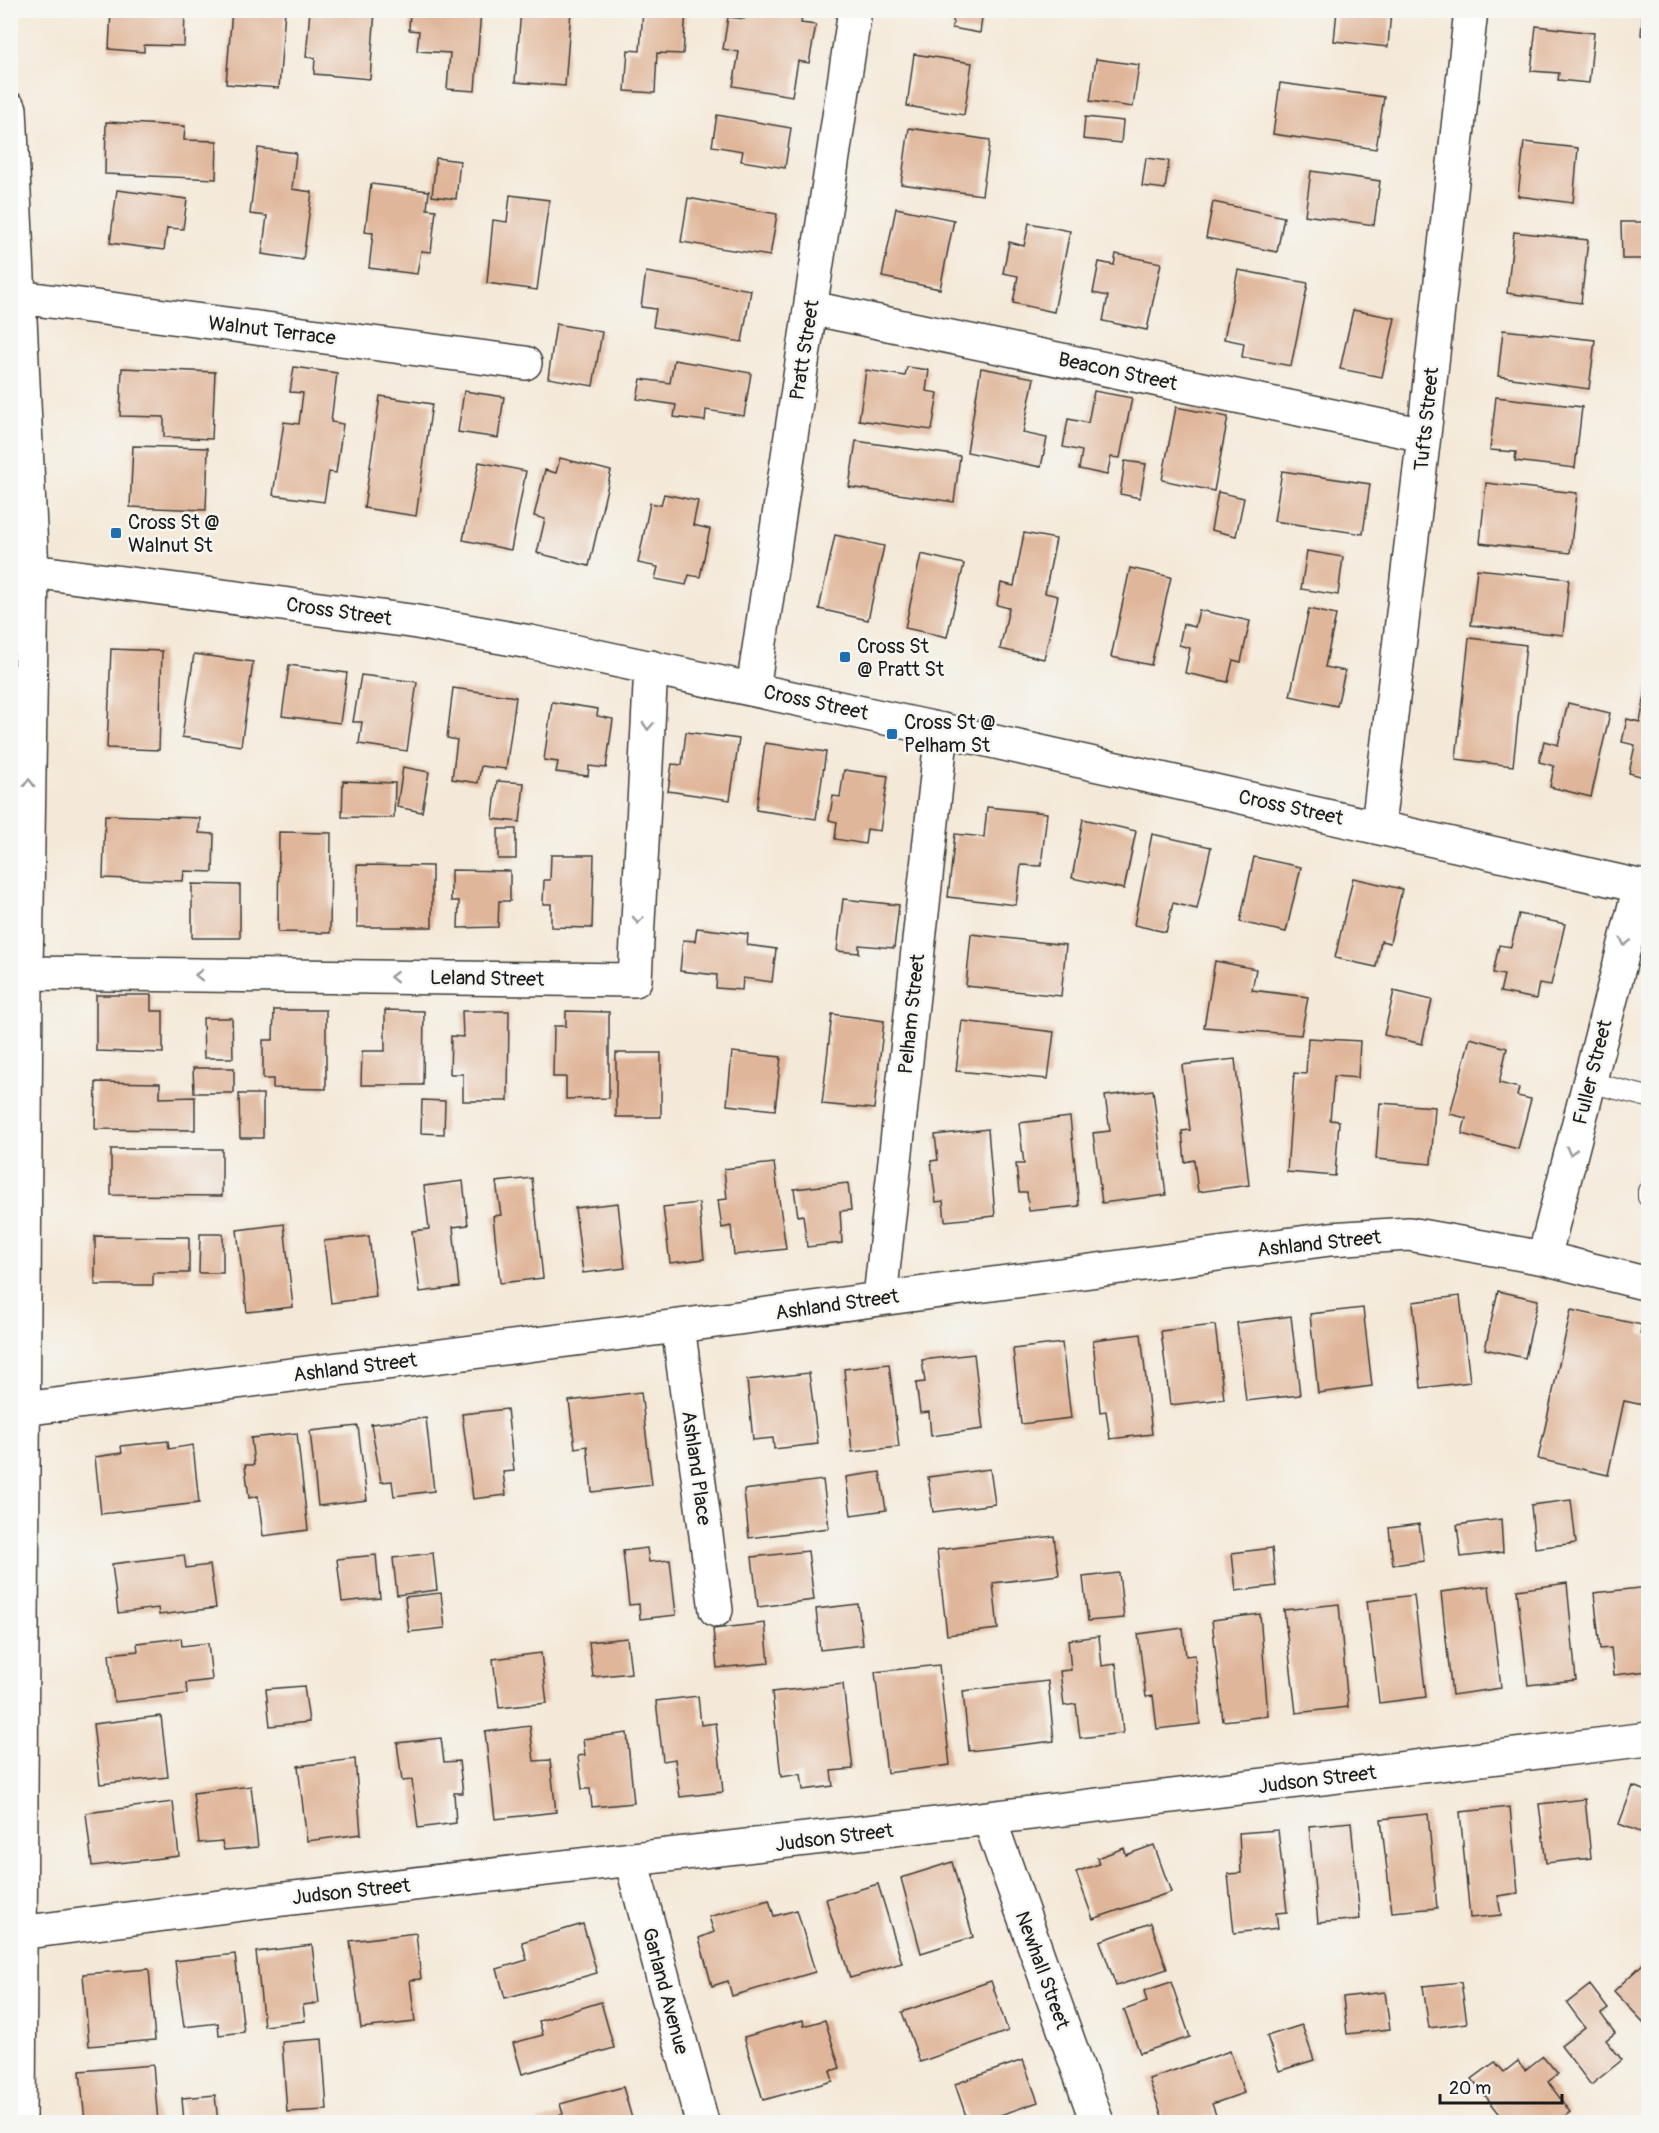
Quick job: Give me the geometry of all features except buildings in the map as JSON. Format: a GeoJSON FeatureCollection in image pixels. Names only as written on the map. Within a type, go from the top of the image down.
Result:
{"type":"FeatureCollection","features":[{"type":"Feature","properties":{"kind":"street","name":"Pratt Street"},"geometry":{"type":"LineString","coordinates":[[753,688],[855,10]]}},
{"type":"Feature","properties":{"kind":"street","name":"Tufts Street"},"geometry":{"type":"LineString","coordinates":[[1378,826],[1425,435],[1471,10]]}},
{"type":"Feature","properties":{"kind":"street"},"geometry":{"type":"LineString","coordinates":[[10,108],[19,297],[26,972],[19,2122]]}},
{"type":"Feature","properties":{"kind":"street","name":"Walnut Terrace"},"geometry":{"type":"LineString","coordinates":[[19,297],[525,363]]}},
{"type":"Feature","properties":{"kind":"street","name":"Beacon Street"},"geometry":{"type":"LineString","coordinates":[[811,308],[1425,435]]}},
{"type":"Feature","properties":{"kind":"street","name":"Cross Street"},"geometry":{"type":"LineString","coordinates":[[21,570],[463,629],[753,688],[1644,887]]}},
{"type":"Feature","properties":{"kind":"street","name":"Leland Street"},"geometry":{"type":"LineString","coordinates":[[26,972],[635,980],[651,667]]}},
{"type":"Feature","properties":{"kind":"street","name":"Pelham Street"},"geometry":{"type":"LineString","coordinates":[[880,1298],[942,730]]}},
{"type":"Feature","properties":{"kind":"street","name":"Fuller Street"},"geometry":{"type":"LineString","coordinates":[[1544,1258],[1589,1082],[1644,887]]}},
{"type":"Feature","properties":{"kind":"street","name":"Ashland Street"},"geometry":{"type":"LineString","coordinates":[[23,1409],[678,1326],[1330,1239],[1409,1234],[1544,1258],[1648,1284]]}},
{"type":"Feature","properties":{"kind":"street","name":"Ashland Place"},"geometry":{"type":"LineString","coordinates":[[678,1326],[716,1610]]}},
{"type":"Feature","properties":{"kind":"street","name":"Judson Street"},"geometry":{"type":"LineString","coordinates":[[20,1933],[258,1902],[1648,1739]]}},
{"type":"Feature","properties":{"kind":"street","name":"Newhall Street"},"geometry":{"type":"LineString","coordinates":[[989,1818],[1097,2122]]}},
{"type":"Feature","properties":{"kind":"street","name":"Garland Avenue"},"geometry":{"type":"LineString","coordinates":[[631,1860],[702,2122]]}},
{"type":"Feature","properties":{"kind":"lane"},"geometry":{"type":"LineString","coordinates":[[1589,1082],[1648,1097]]}},
{"type":"Feature","properties":{"kind":"lane"},"geometry":{"type":"LineString","coordinates":[[1648,1191],[1648,1197]]}},
{"type":"Feature","properties":{"kind":"place","name":"Cross St @ Walnut St"},"geometry":{"type":"Point","coordinates":[116,533]}},
{"type":"Feature","properties":{"kind":"place","name":"Cross St @ Pratt St"},"geometry":{"type":"Point","coordinates":[845,657]}},
{"type":"Feature","properties":{"kind":"place","name":"Cross St @ Pelham St"},"geometry":{"type":"Point","coordinates":[892,734]}}]}
